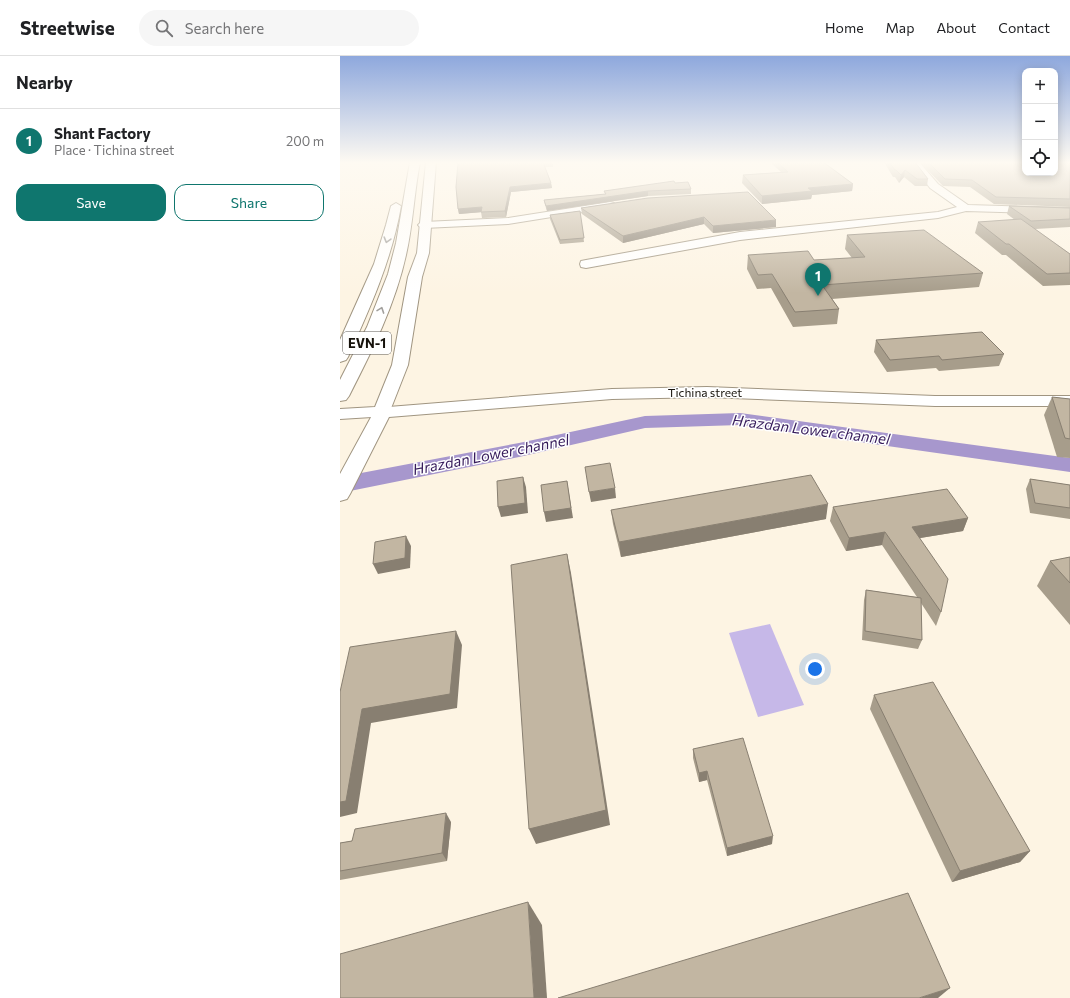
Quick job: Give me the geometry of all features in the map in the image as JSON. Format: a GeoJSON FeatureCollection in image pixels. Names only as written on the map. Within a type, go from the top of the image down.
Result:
{"type":"FeatureCollection","features":[{"type":"Feature","properties":{"kind":"main road","name":"EVN-1"},"geometry":{"type":"LineString","coordinates":[[340,357],[370,293],[388,234],[395,206]]}},
{"type":"Feature","properties":{"kind":"main road","name":"EVN-1"},"geometry":{"type":"LineString","coordinates":[[340,396],[364,351],[389,288],[399,257],[409,206]]}},
{"type":"Feature","properties":{"kind":"main road"},"geometry":{"type":"LineString","coordinates":[[340,494],[382,412],[400,365],[415,276],[423,253],[426,206]]}},
{"type":"Feature","properties":{"kind":"main road"},"geometry":{"type":"LineString","coordinates":[[424,225],[508,221],[602,206]]}},
{"type":"Feature","properties":{"kind":"main road"},"geometry":{"type":"LineString","coordinates":[[586,264],[740,236],[938,215],[955,212],[965,208],[1040,212],[1070,211]]}},
{"type":"Feature","properties":{"kind":"main road","name":"Tichina street"},"geometry":{"type":"LineString","coordinates":[[340,414],[612,394],[707,392],[935,401],[1070,401]]}},
{"type":"Feature","properties":{"kind":"shaded area"},"geometry":{"type":"Polygon","coordinates":[[[770,624],[804,705],[758,717],[729,633],[770,624]]]}},
{"type":"Feature","properties":{"kind":"building"},"geometry":{"type":"Polygon","coordinates":[[[458,206],[506,206],[505,211],[481,212],[482,207],[458,209],[458,206]]]}},
{"type":"Feature","properties":{"kind":"building"},"geometry":{"type":"Polygon","coordinates":[[[595,206],[762,206],[776,220],[713,226],[704,217],[623,236],[581,208],[595,206]]]}},
{"type":"Feature","properties":{"kind":"building"},"geometry":{"type":"Polygon","coordinates":[[[1009,206],[1070,208],[1070,219],[1031,221],[1009,206]]]}},
{"type":"Feature","properties":{"kind":"building"},"geometry":{"type":"Polygon","coordinates":[[[580,211],[584,238],[560,240],[550,215],[580,211]]]}},
{"type":"Feature","properties":{"kind":"building"},"geometry":{"type":"Polygon","coordinates":[[[1021,219],[1070,254],[1070,273],[1047,274],[978,222],[1021,219]]]}},
{"type":"Feature","properties":{"kind":"building"},"geometry":{"type":"Polygon","coordinates":[[[924,230],[983,273],[822,285],[839,309],[795,312],[772,274],[758,275],[748,255],[808,251],[814,260],[865,257],[847,235],[924,230]]]}},
{"type":"Feature","properties":{"kind":"building"},"geometry":{"type":"Polygon","coordinates":[[[982,332],[1004,354],[942,360],[939,356],[890,360],[876,340],[982,332]]]}},
{"type":"Feature","properties":{"kind":"building"},"geometry":{"type":"Polygon","coordinates":[[[1052,397],[1070,399],[1070,439],[1065,438],[1052,397]]]}},
{"type":"Feature","properties":{"kind":"building"},"geometry":{"type":"Polygon","coordinates":[[[610,463],[615,488],[589,492],[585,467],[610,463]]]}},
{"type":"Feature","properties":{"kind":"building"},"geometry":{"type":"Polygon","coordinates":[[[811,475],[828,504],[619,542],[611,510],[811,475]]]}},
{"type":"Feature","properties":{"kind":"building"},"geometry":{"type":"Polygon","coordinates":[[[523,477],[525,503],[498,507],[497,481],[523,477]]]}},
{"type":"Feature","properties":{"kind":"building"},"geometry":{"type":"Polygon","coordinates":[[[1030,479],[1070,485],[1070,508],[1035,503],[1030,479]]]}},
{"type":"Feature","properties":{"kind":"building"},"geometry":{"type":"Polygon","coordinates":[[[567,481],[571,508],[544,512],[541,485],[567,481]]]}},
{"type":"Feature","properties":{"kind":"building"},"geometry":{"type":"Polygon","coordinates":[[[947,489],[968,518],[912,527],[948,579],[941,612],[885,532],[849,538],[833,507],[947,489]]]}},
{"type":"Feature","properties":{"kind":"building"},"geometry":{"type":"Polygon","coordinates":[[[406,536],[405,558],[373,564],[375,542],[406,536]]]}},
{"type":"Feature","properties":{"kind":"building"},"geometry":{"type":"Polygon","coordinates":[[[567,554],[606,810],[529,829],[511,565],[567,554]]]}},
{"type":"Feature","properties":{"kind":"building"},"geometry":{"type":"Polygon","coordinates":[[[1070,557],[1070,583],[1050,561],[1070,557]]]}},
{"type":"Feature","properties":{"kind":"building"},"geometry":{"type":"Polygon","coordinates":[[[866,590],[921,598],[922,640],[865,631],[866,590]]]}},
{"type":"Feature","properties":{"kind":"building"},"geometry":{"type":"Polygon","coordinates":[[[456,631],[450,694],[362,709],[346,801],[340,802],[340,692],[350,647],[456,631]]]}},
{"type":"Feature","properties":{"kind":"building"},"geometry":{"type":"Polygon","coordinates":[[[933,682],[1030,851],[960,871],[874,695],[933,682]]]}},
{"type":"Feature","properties":{"kind":"building"},"geometry":{"type":"Polygon","coordinates":[[[743,738],[773,836],[727,848],[707,771],[699,773],[693,749],[743,738]]]}},
{"type":"Feature","properties":{"kind":"building"},"geometry":{"type":"Polygon","coordinates":[[[446,813],[442,853],[340,871],[340,843],[352,841],[355,829],[446,813]]]}},
{"type":"Feature","properties":{"kind":"building"},"geometry":{"type":"Polygon","coordinates":[[[908,893],[950,988],[919,998],[558,998],[908,893]]]}},
{"type":"Feature","properties":{"kind":"building"},"geometry":{"type":"Polygon","coordinates":[[[528,902],[534,998],[340,998],[340,954],[528,902]]]}},
{"type":"Feature","properties":{"kind":"waterway","name":"Hrazdan Lower channel"},"geometry":{"type":"LineString","coordinates":[[340,485],[519,450],[645,422],[740,419],[1070,465]]}},
{"type":"Feature","properties":{"kind":"place","name":"Shant Factory"},"geometry":{"type":"Point","coordinates":[818,296]}}]}
